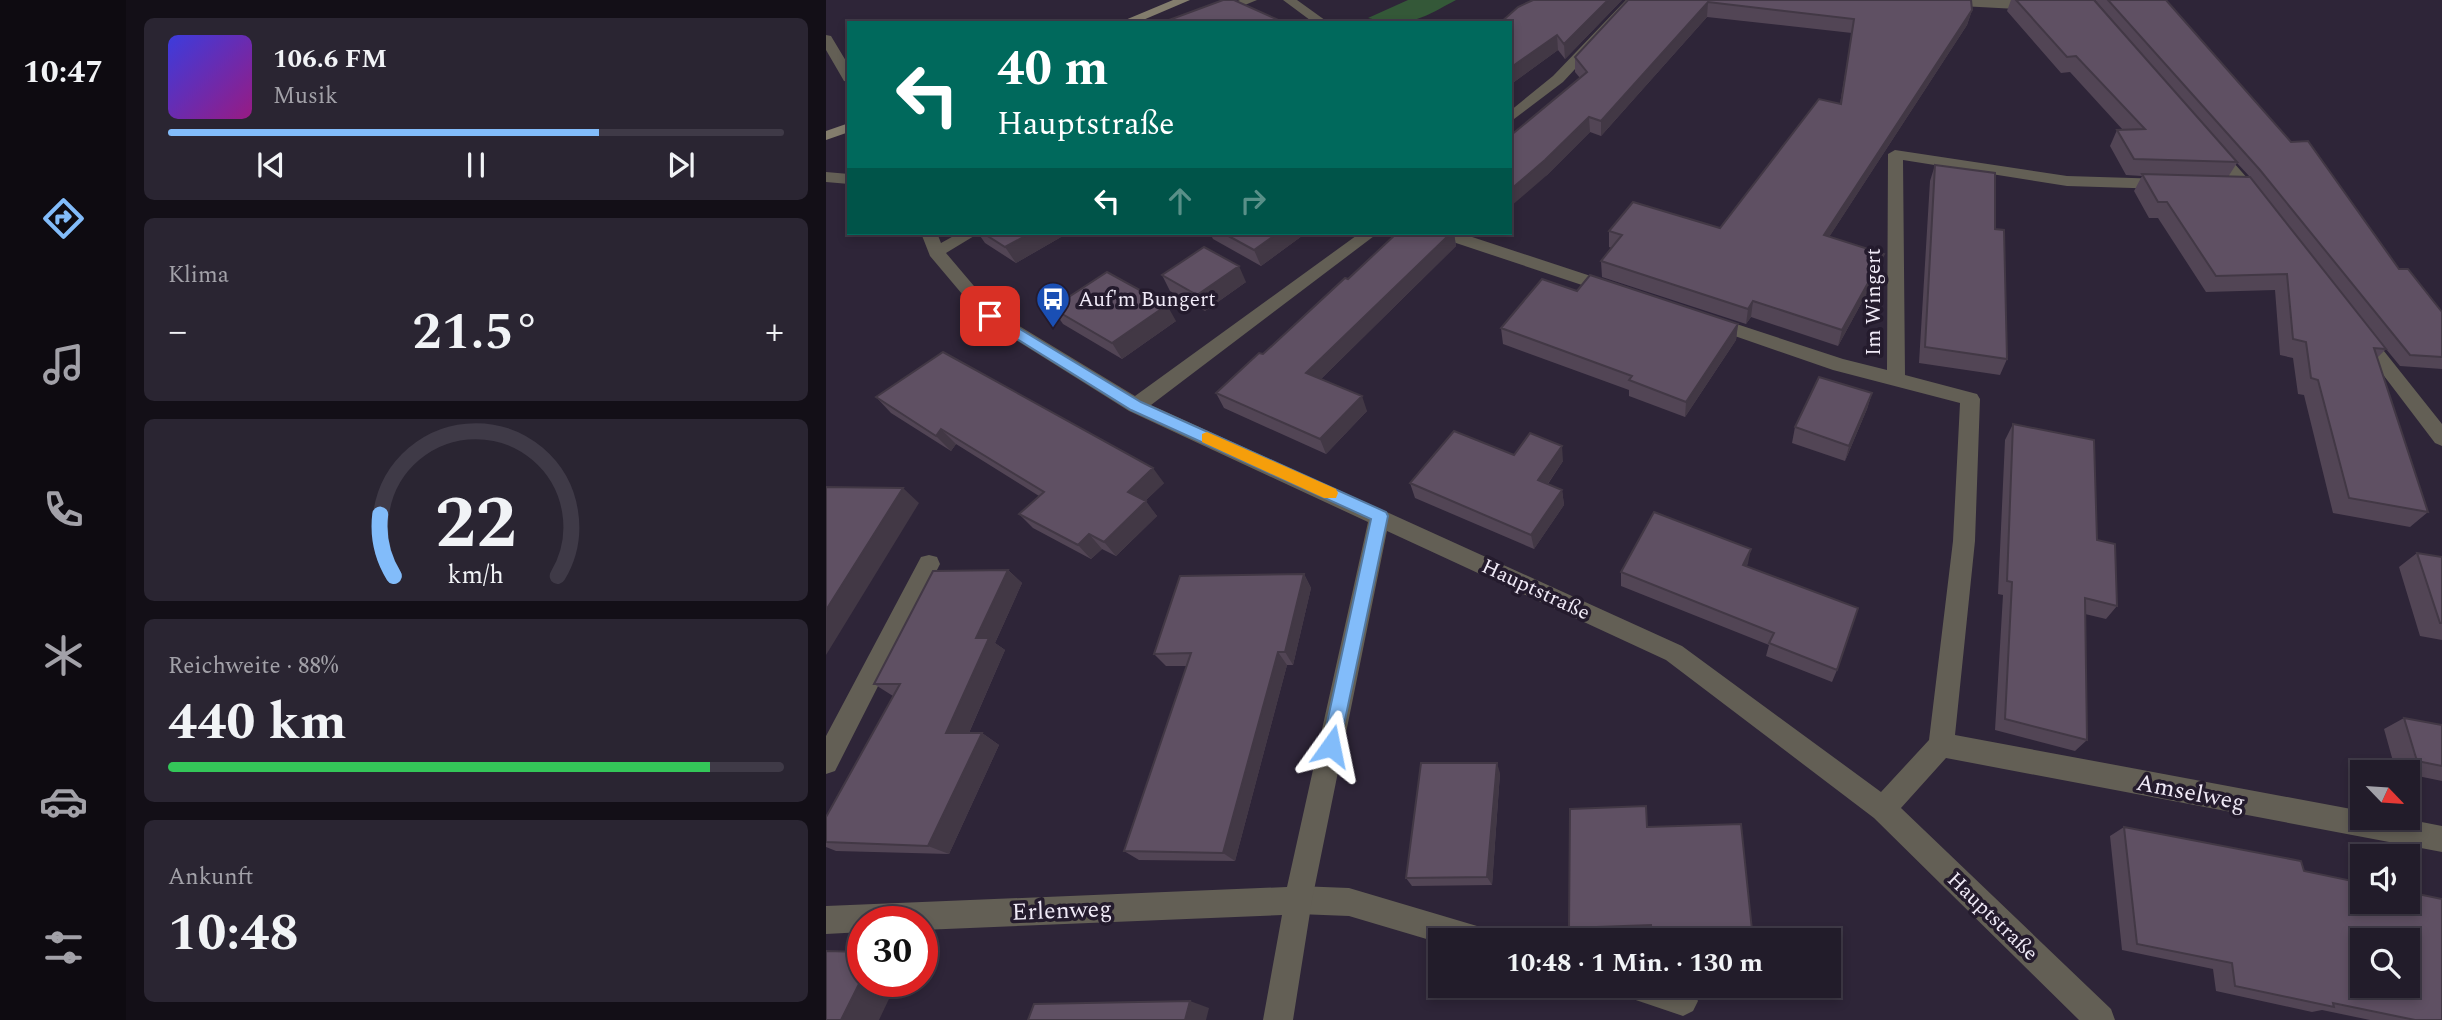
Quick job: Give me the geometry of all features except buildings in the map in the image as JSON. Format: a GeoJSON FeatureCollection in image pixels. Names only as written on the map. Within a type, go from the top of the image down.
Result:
{"type":"FeatureCollection","features":[{"type":"Feature","properties":{"kind":"street"},"geometry":{"type":"LineString","coordinates":[[1130,21],[1184,0]]}},
{"type":"Feature","properties":{"kind":"street"},"geometry":{"type":"LineString","coordinates":[[1194,21],[1251,0]]}},
{"type":"Feature","properties":{"kind":"street"},"geometry":{"type":"LineString","coordinates":[[1289,0],[1320,21]]}},
{"type":"Feature","properties":{"kind":"street"},"geometry":{"type":"LineString","coordinates":[[1512,116],[1558,79],[1633,0]]}},
{"type":"Feature","properties":{"kind":"street"},"geometry":{"type":"LineString","coordinates":[[1923,0],[2017,5],[2072,0]]}},
{"type":"Feature","properties":{"kind":"street"},"geometry":{"type":"LineString","coordinates":[[826,38],[847,75]]}},
{"type":"Feature","properties":{"kind":"street"},"geometry":{"type":"LineString","coordinates":[[826,136],[847,128]]}},
{"type":"Feature","properties":{"kind":"street"},"geometry":{"type":"LineString","coordinates":[[2201,135],[2263,208]]}},
{"type":"Feature","properties":{"kind":"street","name":"Im Wingert"},"geometry":{"type":"LineString","coordinates":[[1941,745],[1964,541],[1969,399],[1896,379],[1895,154],[2067,181],[2177,184]]}},
{"type":"Feature","properties":{"kind":"street"},"geometry":{"type":"LineString","coordinates":[[826,177],[847,179]]}},
{"type":"Feature","properties":{"kind":"street"},"geometry":{"type":"LineString","coordinates":[[2219,186],[2246,186]]}},
{"type":"Feature","properties":{"kind":"street"},"geometry":{"type":"LineString","coordinates":[[933,243],[963,235]]}},
{"type":"Feature","properties":{"kind":"street"},"geometry":{"type":"LineString","coordinates":[[1136,406],[1367,235]]}},
{"type":"Feature","properties":{"kind":"street"},"geometry":{"type":"LineString","coordinates":[[1450,235],[1629,294]]}},
{"type":"Feature","properties":{"kind":"street","name":"Hauptstraße"},"geometry":{"type":"LineString","coordinates":[[933,243],[990,316],[1136,406],[1674,653],[1883,809],[2100,1020]]}},
{"type":"Feature","properties":{"kind":"street"},"geometry":{"type":"LineString","coordinates":[[1695,316],[1840,365],[1896,379]]}},
{"type":"Feature","properties":{"kind":"street"},"geometry":{"type":"LineString","coordinates":[[2348,317],[2442,438]]}},
{"type":"Feature","properties":{"kind":"street"},"geometry":{"type":"LineString","coordinates":[[1278,1020],[1298,900],[1380,516]]}},
{"type":"Feature","properties":{"kind":"street"},"geometry":{"type":"LineString","coordinates":[[826,762],[929,564]]}},
{"type":"Feature","properties":{"kind":"street"},"geometry":{"type":"LineString","coordinates":[[1883,809],[1941,745]]}},
{"type":"Feature","properties":{"kind":"street","name":"Amselweg"},"geometry":{"type":"LineString","coordinates":[[1941,745],[2442,839]]}},
{"type":"Feature","properties":{"kind":"street","name":"Erlenweg"},"geometry":{"type":"LineString","coordinates":[[826,920],[1298,900],[1349,902],[1437,928]]}},
{"type":"Feature","properties":{"kind":"street"},"geometry":{"type":"LineString","coordinates":[[1673,998],[1683,1001]]}},
{"type":"Feature","properties":{"kind":"green space"},"geometry":{"type":"Polygon","coordinates":[[[1408,0],[1456,0],[1414,20],[1382,21],[1368,18],[1408,0]]]}},
{"type":"Feature","properties":{"kind":"slow traffic"},"geometry":{"type":"LineString","coordinates":[[1207,438],[1330,493]]}},
{"type":"Feature","properties":{"kind":"place","name":"Auf'm Bungert"},"geometry":{"type":"Point","coordinates":[1053,329]}},
{"type":"Feature","properties":{"kind":"route"},"geometry":{"type":"LineString","coordinates":[[990,316],[1136,406],[1380,516],[1331,746]]}}]}
